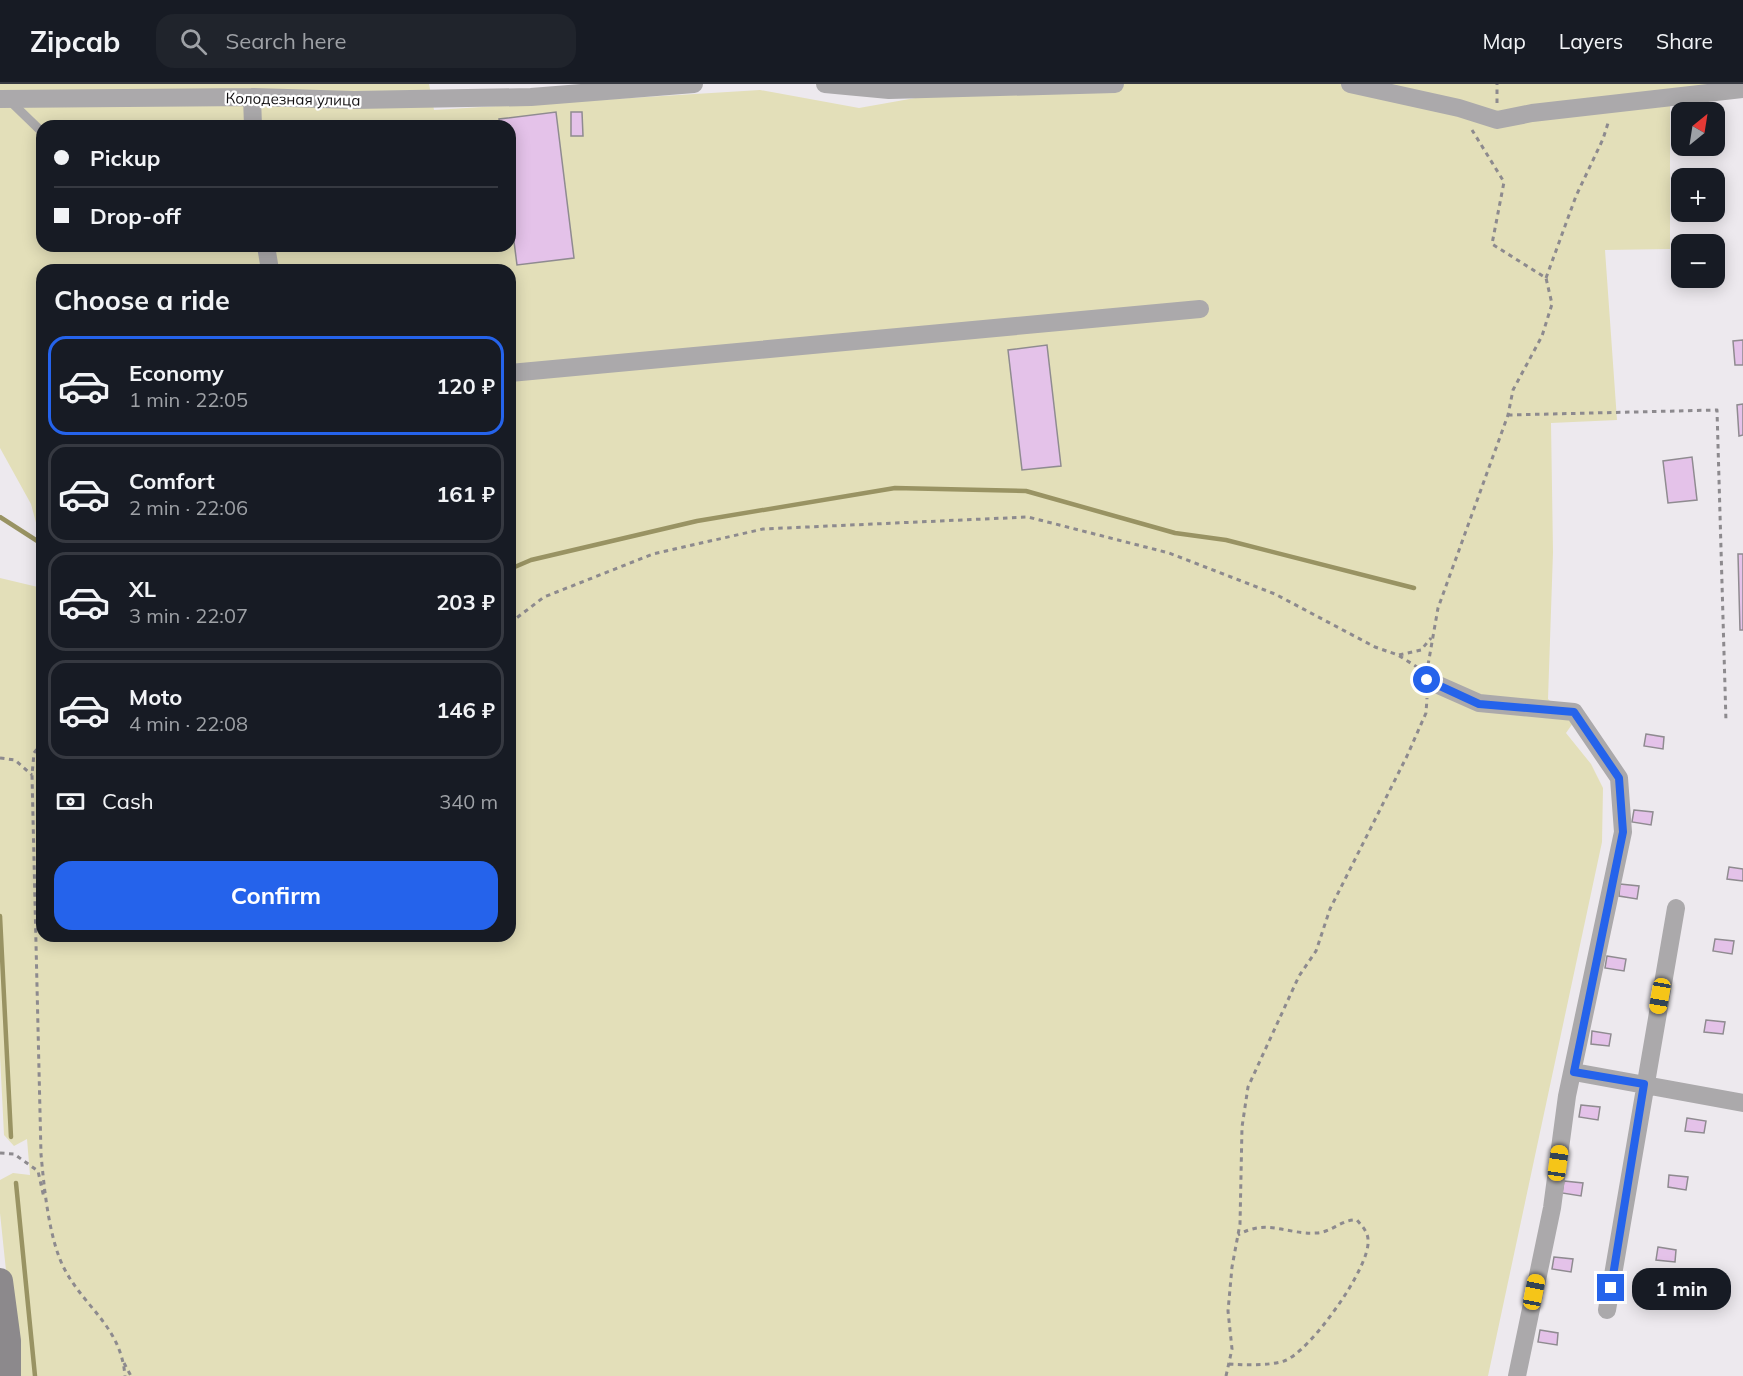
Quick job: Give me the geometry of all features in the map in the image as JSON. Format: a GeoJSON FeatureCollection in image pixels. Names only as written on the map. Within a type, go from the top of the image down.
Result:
{"type":"FeatureCollection","features":[{"type":"Feature","properties":{"kind":"street","name":"Колодезная улица"},"geometry":{"type":"LineString","coordinates":[[4,99],[531,98],[694,84]]}},
{"type":"Feature","properties":{"kind":"street"},"geometry":{"type":"LineString","coordinates":[[825,84],[889,90],[1115,84]]}},
{"type":"Feature","properties":{"kind":"street"},"geometry":{"type":"LineString","coordinates":[[1350,84],[1459,108],[1497,120],[1532,113],[1743,89]]}},
{"type":"Feature","properties":{"kind":"street"},"geometry":{"type":"LineString","coordinates":[[252,97],[253,120]]}},
{"type":"Feature","properties":{"kind":"street"},"geometry":{"type":"LineString","coordinates":[[516,372],[1200,309]]}},
{"type":"Feature","properties":{"kind":"street"},"geometry":{"type":"LineString","coordinates":[[1427,680],[1479,704],[1574,712],[1619,778],[1623,832],[1574,1072],[1567,1096],[1552,1208],[1517,1376]]}},
{"type":"Feature","properties":{"kind":"street"},"geometry":{"type":"LineString","coordinates":[[1607,1310],[1676,908]]}},
{"type":"Feature","properties":{"kind":"street"},"geometry":{"type":"LineString","coordinates":[[1574,1072],[1743,1103]]}},
{"type":"Feature","properties":{"kind":"street"},"geometry":{"type":"LineString","coordinates":[[0,1281],[8,1341],[8,1376]]}},
{"type":"Feature","properties":{"kind":"lane"},"geometry":{"type":"LineString","coordinates":[[4,99],[36,127]]}},
{"type":"Feature","properties":{"kind":"path"},"geometry":{"type":"LineString","coordinates":[[1226,1376],[1233,1349],[1228,1311],[1238,1235],[1242,1127],[1248,1087],[1299,976],[1316,951],[1330,909],[1407,756],[1426,713],[1427,680],[1438,608],[1508,415],[1513,390],[1542,336],[1552,304],[1546,278],[1576,196],[1603,139],[1613,104]]}},
{"type":"Feature","properties":{"kind":"path"},"geometry":{"type":"LineString","coordinates":[[1459,108],[1504,182],[1492,244],[1546,278]]}},
{"type":"Feature","properties":{"kind":"path"},"geometry":{"type":"LineString","coordinates":[[1508,415],[1717,410],[1726,722]]}},
{"type":"Feature","properties":{"kind":"path"},"geometry":{"type":"LineString","coordinates":[[516,618],[544,597],[653,554],[763,529],[1028,517],[1169,553],[1275,594],[1375,647],[1398,655],[1416,666],[1427,680]]}},
{"type":"Feature","properties":{"kind":"path"},"geometry":{"type":"LineString","coordinates":[[1398,655],[1421,650],[1433,634]]}},
{"type":"Feature","properties":{"kind":"path"},"geometry":{"type":"LineString","coordinates":[[36,750],[32,775],[41,1154],[47,1212]]}},
{"type":"Feature","properties":{"kind":"path"},"geometry":{"type":"LineString","coordinates":[[0,758],[15,760],[32,775]]}},
{"type":"Feature","properties":{"kind":"path"},"geometry":{"type":"LineString","coordinates":[[0,1153],[15,1154],[38,1171],[64,1270],[111,1331],[131,1376]]}},
{"type":"Feature","properties":{"kind":"path"},"geometry":{"type":"LineString","coordinates":[[1229,1365],[1255,1365],[1286,1360],[1313,1336],[1347,1295],[1366,1258],[1369,1240],[1357,1220],[1348,1219],[1318,1233],[1253,1226],[1238,1235]]}},
{"type":"Feature","properties":{"kind":"path"},"geometry":{"type":"LineString","coordinates":[[124,1362],[125,1376]]}},
{"type":"Feature","properties":{"kind":"shaded area"},"geometry":{"type":"Polygon","coordinates":[[[0,84],[429,84],[434,110],[760,90],[859,108],[994,84],[1728,84],[1670,93],[1670,249],[1605,250],[1617,420],[1551,423],[1553,552],[1548,699],[1573,723],[1566,733],[1591,764],[1603,788],[1602,842],[1488,1376],[17,1376],[0,1213],[0,1180],[13,1173],[30,1175],[27,1139],[14,1146],[4,1135],[0,1055],[0,578],[36,587],[36,942],[516,942],[516,264],[36,264],[36,523],[31,504],[0,448],[0,84]]]}},
{"type":"Feature","properties":{"kind":"building"},"geometry":{"type":"Polygon","coordinates":[[[556,112],[574,258],[517,265],[516,120],[499,119],[556,112]]]}},
{"type":"Feature","properties":{"kind":"building"},"geometry":{"type":"Polygon","coordinates":[[[571,112],[582,112],[583,136],[571,136],[571,112]]]}},
{"type":"Feature","properties":{"kind":"building"},"geometry":{"type":"Polygon","coordinates":[[[1743,340],[1743,365],[1735,365],[1733,341],[1743,340]]]}},
{"type":"Feature","properties":{"kind":"building"},"geometry":{"type":"Polygon","coordinates":[[[1047,345],[1061,466],[1022,470],[1008,350],[1047,345]]]}},
{"type":"Feature","properties":{"kind":"building"},"geometry":{"type":"Polygon","coordinates":[[[1743,404],[1743,435],[1739,436],[1737,405],[1743,404]]]}},
{"type":"Feature","properties":{"kind":"building"},"geometry":{"type":"Polygon","coordinates":[[[1692,457],[1697,500],[1668,503],[1663,461],[1692,457]]]}},
{"type":"Feature","properties":{"kind":"building"},"geometry":{"type":"Polygon","coordinates":[[[1738,554],[1743,554],[1743,630],[1740,630],[1738,554]]]}},
{"type":"Feature","properties":{"kind":"building"},"geometry":{"type":"Polygon","coordinates":[[[1646,734],[1664,737],[1663,749],[1644,746],[1646,734]]]}},
{"type":"Feature","properties":{"kind":"building"},"geometry":{"type":"Polygon","coordinates":[[[1634,810],[1653,812],[1651,825],[1632,822],[1634,810]]]}},
{"type":"Feature","properties":{"kind":"building"},"geometry":{"type":"Polygon","coordinates":[[[1729,867],[1743,869],[1743,881],[1727,879],[1729,867]]]}},
{"type":"Feature","properties":{"kind":"building"},"geometry":{"type":"Polygon","coordinates":[[[1620,884],[1639,886],[1637,899],[1619,896],[1620,884]]]}},
{"type":"Feature","properties":{"kind":"building"},"geometry":{"type":"Polygon","coordinates":[[[1715,939],[1734,941],[1732,954],[1713,951],[1715,939]]]}},
{"type":"Feature","properties":{"kind":"building"},"geometry":{"type":"Polygon","coordinates":[[[1607,956],[1626,959],[1624,971],[1605,968],[1607,956]]]}},
{"type":"Feature","properties":{"kind":"building"},"geometry":{"type":"Polygon","coordinates":[[[1706,1020],[1725,1022],[1723,1034],[1704,1032],[1706,1020]]]}},
{"type":"Feature","properties":{"kind":"building"},"geometry":{"type":"Polygon","coordinates":[[[1592,1031],[1611,1034],[1609,1046],[1591,1044],[1592,1031]]]}},
{"type":"Feature","properties":{"kind":"building"},"geometry":{"type":"Polygon","coordinates":[[[1581,1105],[1600,1107],[1598,1120],[1579,1117],[1581,1105]]]}},
{"type":"Feature","properties":{"kind":"building"},"geometry":{"type":"Polygon","coordinates":[[[1687,1118],[1706,1121],[1704,1133],[1685,1131],[1687,1118]]]}},
{"type":"Feature","properties":{"kind":"building"},"geometry":{"type":"Polygon","coordinates":[[[1669,1175],[1688,1177],[1686,1190],[1668,1187],[1669,1175]]]}},
{"type":"Feature","properties":{"kind":"building"},"geometry":{"type":"Polygon","coordinates":[[[1564,1181],[1583,1183],[1581,1196],[1562,1193],[1564,1181]]]}},
{"type":"Feature","properties":{"kind":"building"},"geometry":{"type":"Polygon","coordinates":[[[1658,1247],[1676,1250],[1675,1262],[1656,1260],[1658,1247]]]}},
{"type":"Feature","properties":{"kind":"building"},"geometry":{"type":"Polygon","coordinates":[[[1554,1257],[1573,1259],[1571,1272],[1552,1269],[1554,1257]]]}},
{"type":"Feature","properties":{"kind":"building"},"geometry":{"type":"Polygon","coordinates":[[[1540,1330],[1558,1333],[1557,1345],[1538,1342],[1540,1330]]]}},
{"type":"Feature","properties":{"kind":"waterway"},"geometry":{"type":"LineString","coordinates":[[516,566],[531,560],[697,521],[895,488],[1026,491],[1175,533],[1226,540],[1414,588]]}},
{"type":"Feature","properties":{"kind":"waterway"},"geometry":{"type":"LineString","coordinates":[[0,517],[36,540]]}},
{"type":"Feature","properties":{"kind":"waterway"},"geometry":{"type":"LineString","coordinates":[[0,916],[11,1137]]}},
{"type":"Feature","properties":{"kind":"waterway"},"geometry":{"type":"LineString","coordinates":[[16,1183],[35,1376]]}},
{"type":"Feature","properties":{"kind":"route"},"geometry":{"type":"LineString","coordinates":[[1427,680],[1479,704],[1574,712],[1619,778],[1623,832],[1574,1072],[1644,1084],[1611,1288]]}}]}
